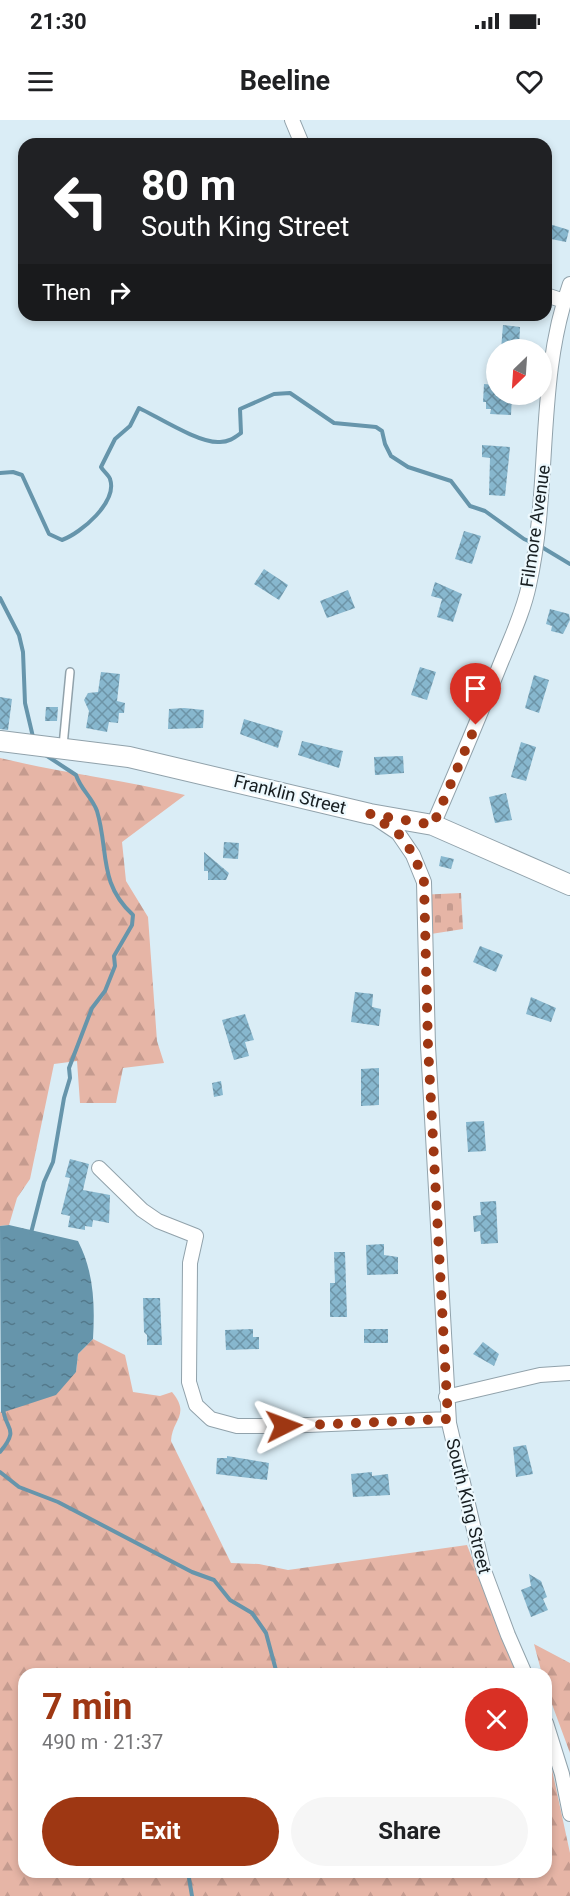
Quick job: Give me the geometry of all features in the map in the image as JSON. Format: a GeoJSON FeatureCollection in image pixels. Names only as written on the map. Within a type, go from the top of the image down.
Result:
{"type":"FeatureCollection","features":[{"type":"Feature","properties":{"kind":"main road","name":"Franklin Street"},"geometry":{"type":"LineString","coordinates":[[0,741],[129,757],[182,767],[370,814],[433,825],[570,885]]}},
{"type":"Feature","properties":{"kind":"street"},"geometry":{"type":"LineString","coordinates":[[292,120],[300,138]]}},
{"type":"Feature","properties":{"kind":"street","name":"Filmore Avenue"},"geometry":{"type":"LineString","coordinates":[[433,825],[468,745],[524,603],[535,544],[553,357],[564,301],[570,284]]}},
{"type":"Feature","properties":{"kind":"street"},"geometry":{"type":"LineString","coordinates":[[552,297],[564,301]]}},
{"type":"Feature","properties":{"kind":"street","name":"South King Street"},"geometry":{"type":"LineString","coordinates":[[370,814],[398,833],[414,855],[424,882],[428,1046],[448,1419],[483,1568],[523,1668]]}},
{"type":"Feature","properties":{"kind":"street"},"geometry":{"type":"LineString","coordinates":[[99,1168],[142,1210],[158,1221],[196,1236],[190,1263],[189,1382],[196,1405],[211,1419],[237,1426],[284,1426],[448,1419]]}},
{"type":"Feature","properties":{"kind":"street"},"geometry":{"type":"LineString","coordinates":[[446,1397],[540,1375],[570,1373]]}},
{"type":"Feature","properties":{"kind":"street"},"geometry":{"type":"LineString","coordinates":[[552,1742],[562,1774],[570,1814]]}},
{"type":"Feature","properties":{"kind":"lane"},"geometry":{"type":"LineString","coordinates":[[63,749],[70,672]]}},
{"type":"Feature","properties":{"kind":"green space"},"geometry":{"type":"Polygon","coordinates":[[[0,758],[185,795],[122,842],[126,881],[148,917],[157,1041],[164,1063],[123,1068],[116,1103],[80,1103],[77,1061],[54,1064],[30,1179],[17,1198],[9,1225],[0,1226],[0,758]]]}},
{"type":"Feature","properties":{"kind":"green space"},"geometry":{"type":"Polygon","coordinates":[[[461,893],[463,929],[418,936],[418,895],[461,893]]]}},
{"type":"Feature","properties":{"kind":"green space"},"geometry":{"type":"Polygon","coordinates":[[[93,1339],[125,1355],[133,1392],[160,1396],[172,1392],[180,1406],[180,1412],[171,1441],[231,1563],[259,1564],[288,1570],[467,1545],[515,1668],[18,1668],[18,1878],[552,1878],[552,1770],[570,1853],[570,1896],[0,1896],[0,1412],[76,1372],[78,1354],[93,1339]]]}},
{"type":"Feature","properties":{"kind":"green space"},"geometry":{"type":"Polygon","coordinates":[[[534,1644],[570,1663],[570,1753],[552,1704],[552,1668],[540,1668],[534,1644]]]}},
{"type":"Feature","properties":{"kind":"water"},"geometry":{"type":"Polygon","coordinates":[[[9,1225],[78,1241],[90,1277],[94,1326],[93,1339],[78,1354],[76,1372],[56,1395],[1,1413],[0,1226],[9,1225]]]}},
{"type":"Feature","properties":{"kind":"building"},"geometry":{"type":"Polygon","coordinates":[[[552,225],[569,230],[566,242],[552,239],[552,225]]]}},
{"type":"Feature","properties":{"kind":"building"},"geometry":{"type":"Polygon","coordinates":[[[503,325],[520,327],[519,339],[502,339],[503,325]]]}},
{"type":"Feature","properties":{"kind":"building"},"geometry":{"type":"Polygon","coordinates":[[[484,384],[486,384],[486,402],[483,402],[484,384]]]}},
{"type":"Feature","properties":{"kind":"building"},"geometry":{"type":"Polygon","coordinates":[[[486,405],[511,405],[511,415],[490,414],[491,409],[486,409],[486,405]]]}},
{"type":"Feature","properties":{"kind":"building"},"geometry":{"type":"Polygon","coordinates":[[[482,445],[510,447],[505,496],[489,495],[490,458],[482,457],[482,445]]]}},
{"type":"Feature","properties":{"kind":"building"},"geometry":{"type":"Polygon","coordinates":[[[464,531],[481,536],[472,564],[455,559],[464,531]]]}},
{"type":"Feature","properties":{"kind":"building"},"geometry":{"type":"Polygon","coordinates":[[[264,569],[288,585],[279,600],[254,584],[264,569]]]}},
{"type":"Feature","properties":{"kind":"building"},"geometry":{"type":"Polygon","coordinates":[[[435,582],[462,594],[453,622],[437,617],[442,599],[431,596],[435,582]]]}},
{"type":"Feature","properties":{"kind":"building"},"geometry":{"type":"Polygon","coordinates":[[[348,590],[355,608],[327,618],[320,601],[348,590]]]}},
{"type":"Feature","properties":{"kind":"building"},"geometry":{"type":"Polygon","coordinates":[[[550,609],[569,614],[570,620],[563,634],[551,631],[552,626],[546,624],[550,609]]]}},
{"type":"Feature","properties":{"kind":"building"},"geometry":{"type":"Polygon","coordinates":[[[420,667],[436,672],[427,700],[411,695],[420,667]]]}},
{"type":"Feature","properties":{"kind":"building"},"geometry":{"type":"Polygon","coordinates":[[[101,672],[120,674],[117,701],[125,703],[124,713],[119,713],[118,723],[109,722],[107,732],[86,728],[89,711],[84,700],[88,693],[98,692],[101,672]]]}},
{"type":"Feature","properties":{"kind":"building"},"geometry":{"type":"Polygon","coordinates":[[[534,675],[549,680],[539,713],[525,708],[534,675]]]}},
{"type":"Feature","properties":{"kind":"building"},"geometry":{"type":"Polygon","coordinates":[[[0,697],[12,699],[8,730],[0,729],[0,697]]]}},
{"type":"Feature","properties":{"kind":"building"},"geometry":{"type":"Polygon","coordinates":[[[46,707],[58,707],[57,721],[45,721],[46,707]]]}},
{"type":"Feature","properties":{"kind":"building"},"geometry":{"type":"Polygon","coordinates":[[[169,709],[204,710],[203,728],[168,729],[169,709]]]}},
{"type":"Feature","properties":{"kind":"building"},"geometry":{"type":"Polygon","coordinates":[[[244,719],[283,731],[278,748],[240,734],[244,719]]]}},
{"type":"Feature","properties":{"kind":"building"},"geometry":{"type":"Polygon","coordinates":[[[302,741],[343,751],[339,768],[298,755],[302,741]]]}},
{"type":"Feature","properties":{"kind":"building"},"geometry":{"type":"Polygon","coordinates":[[[521,742],[536,747],[526,781],[511,777],[521,742]]]}},
{"type":"Feature","properties":{"kind":"building"},"geometry":{"type":"Polygon","coordinates":[[[403,756],[404,773],[375,775],[374,757],[403,756]]]}},
{"type":"Feature","properties":{"kind":"building"},"geometry":{"type":"Polygon","coordinates":[[[506,793],[512,820],[495,823],[489,797],[506,793]]]}},
{"type":"Feature","properties":{"kind":"building"},"geometry":{"type":"Polygon","coordinates":[[[224,842],[239,843],[238,859],[223,858],[224,842]]]}},
{"type":"Feature","properties":{"kind":"building"},"geometry":{"type":"Polygon","coordinates":[[[204,852],[229,873],[226,880],[208,880],[208,871],[204,871],[204,852]]]}},
{"type":"Feature","properties":{"kind":"building"},"geometry":{"type":"Polygon","coordinates":[[[441,856],[454,859],[451,869],[439,866],[441,856]]]}},
{"type":"Feature","properties":{"kind":"building"},"geometry":{"type":"Polygon","coordinates":[[[480,946],[503,955],[496,972],[473,962],[480,946]]]}},
{"type":"Feature","properties":{"kind":"building"},"geometry":{"type":"Polygon","coordinates":[[[355,992],[373,994],[372,1007],[381,1009],[379,1026],[351,1022],[355,992]]]}},
{"type":"Feature","properties":{"kind":"building"},"geometry":{"type":"Polygon","coordinates":[[[531,997],[556,1008],[551,1022],[526,1014],[531,997]]]}},
{"type":"Feature","properties":{"kind":"building"},"geometry":{"type":"Polygon","coordinates":[[[245,1014],[254,1040],[245,1042],[249,1056],[234,1060],[222,1020],[245,1014]]]}},
{"type":"Feature","properties":{"kind":"building"},"geometry":{"type":"Polygon","coordinates":[[[379,1068],[379,1105],[361,1106],[361,1069],[379,1068]]]}},
{"type":"Feature","properties":{"kind":"building"},"geometry":{"type":"Polygon","coordinates":[[[221,1081],[223,1095],[214,1097],[212,1083],[221,1081]]]}},
{"type":"Feature","properties":{"kind":"building"},"geometry":{"type":"Polygon","coordinates":[[[484,1121],[486,1151],[468,1152],[466,1122],[484,1121]]]}},
{"type":"Feature","properties":{"kind":"building"},"geometry":{"type":"Polygon","coordinates":[[[70,1159],[89,1164],[83,1190],[110,1195],[109,1223],[93,1220],[92,1227],[85,1226],[85,1230],[68,1227],[70,1216],[61,1214],[70,1178],[65,1177],[70,1159]]]}},
{"type":"Feature","properties":{"kind":"building"},"geometry":{"type":"Polygon","coordinates":[[[496,1201],[498,1243],[481,1244],[480,1231],[474,1232],[473,1216],[481,1215],[480,1202],[496,1201]]]}},
{"type":"Feature","properties":{"kind":"building"},"geometry":{"type":"Polygon","coordinates":[[[384,1244],[384,1255],[398,1257],[398,1274],[367,1275],[366,1245],[384,1244]]]}},
{"type":"Feature","properties":{"kind":"building"},"geometry":{"type":"Polygon","coordinates":[[[334,1252],[345,1252],[347,1317],[330,1317],[330,1283],[335,1283],[334,1252]]]}},
{"type":"Feature","properties":{"kind":"building"},"geometry":{"type":"Polygon","coordinates":[[[143,1298],[160,1298],[162,1345],[147,1345],[147,1335],[144,1332],[143,1298]]]}},
{"type":"Feature","properties":{"kind":"building"},"geometry":{"type":"Polygon","coordinates":[[[253,1329],[253,1337],[259,1337],[259,1349],[226,1350],[225,1330],[253,1329]]]}},
{"type":"Feature","properties":{"kind":"building"},"geometry":{"type":"Polygon","coordinates":[[[364,1329],[388,1329],[388,1343],[364,1343],[364,1329]]]}},
{"type":"Feature","properties":{"kind":"building"},"geometry":{"type":"Polygon","coordinates":[[[483,1342],[499,1354],[494,1366],[473,1354],[483,1342]]]}},
{"type":"Feature","properties":{"kind":"building"},"geometry":{"type":"Polygon","coordinates":[[[526,1445],[533,1474],[516,1477],[513,1447],[526,1445]]]}},
{"type":"Feature","properties":{"kind":"building"},"geometry":{"type":"Polygon","coordinates":[[[227,1456],[269,1463],[267,1480],[216,1474],[217,1458],[227,1458],[227,1456]]]}},
{"type":"Feature","properties":{"kind":"building"},"geometry":{"type":"Polygon","coordinates":[[[372,1472],[372,1476],[388,1474],[390,1495],[353,1497],[351,1474],[372,1472]]]}},
{"type":"Feature","properties":{"kind":"building"},"geometry":{"type":"Polygon","coordinates":[[[529,1574],[541,1581],[547,1597],[543,1599],[548,1610],[531,1617],[521,1590],[531,1586],[529,1574]]]}},
{"type":"Feature","properties":{"kind":"waterway"},"geometry":{"type":"LineString","coordinates":[[0,473],[13,472],[22,475],[49,534],[62,540],[88,524],[109,497],[111,488],[109,478],[101,467],[115,439],[130,426],[139,408],[202,439],[223,442],[241,433],[240,409],[274,394],[290,393],[334,423],[376,427],[382,431],[391,456],[408,467],[451,481],[470,506],[485,511],[533,543]]}},
{"type":"Feature","properties":{"kind":"waterway"},"geometry":{"type":"LineString","coordinates":[[540,546],[570,564]]}},
{"type":"Feature","properties":{"kind":"waterway"},"geometry":{"type":"LineString","coordinates":[[0,598],[19,635],[23,652],[25,703],[33,737]]}},
{"type":"Feature","properties":{"kind":"waterway"},"geometry":{"type":"LineString","coordinates":[[31,1233],[44,1182],[53,1162],[64,1098],[70,1078],[69,1068],[92,1008],[105,991],[115,966],[114,956],[132,925],[133,915],[122,903],[109,879],[101,826],[95,806],[76,775],[44,754]]}},
{"type":"Feature","properties":{"kind":"waterway"},"geometry":{"type":"LineString","coordinates":[[0,1452],[10,1433],[3,1407]]}},
{"type":"Feature","properties":{"kind":"waterway"},"geometry":{"type":"LineString","coordinates":[[0,1472],[19,1487],[58,1502],[192,1572],[214,1580],[230,1600],[252,1613],[266,1633],[275,1668]]}},
{"type":"Feature","properties":{"kind":"waterway"},"geometry":{"type":"LineString","coordinates":[[189,1878],[192,1896]]}},
{"type":"Feature","properties":{"kind":"route"},"geometry":{"type":"LineString","coordinates":[[284,1426],[448,1419],[428,1046],[424,882],[414,855],[398,833],[370,814],[433,825],[476,725]]}}]}
